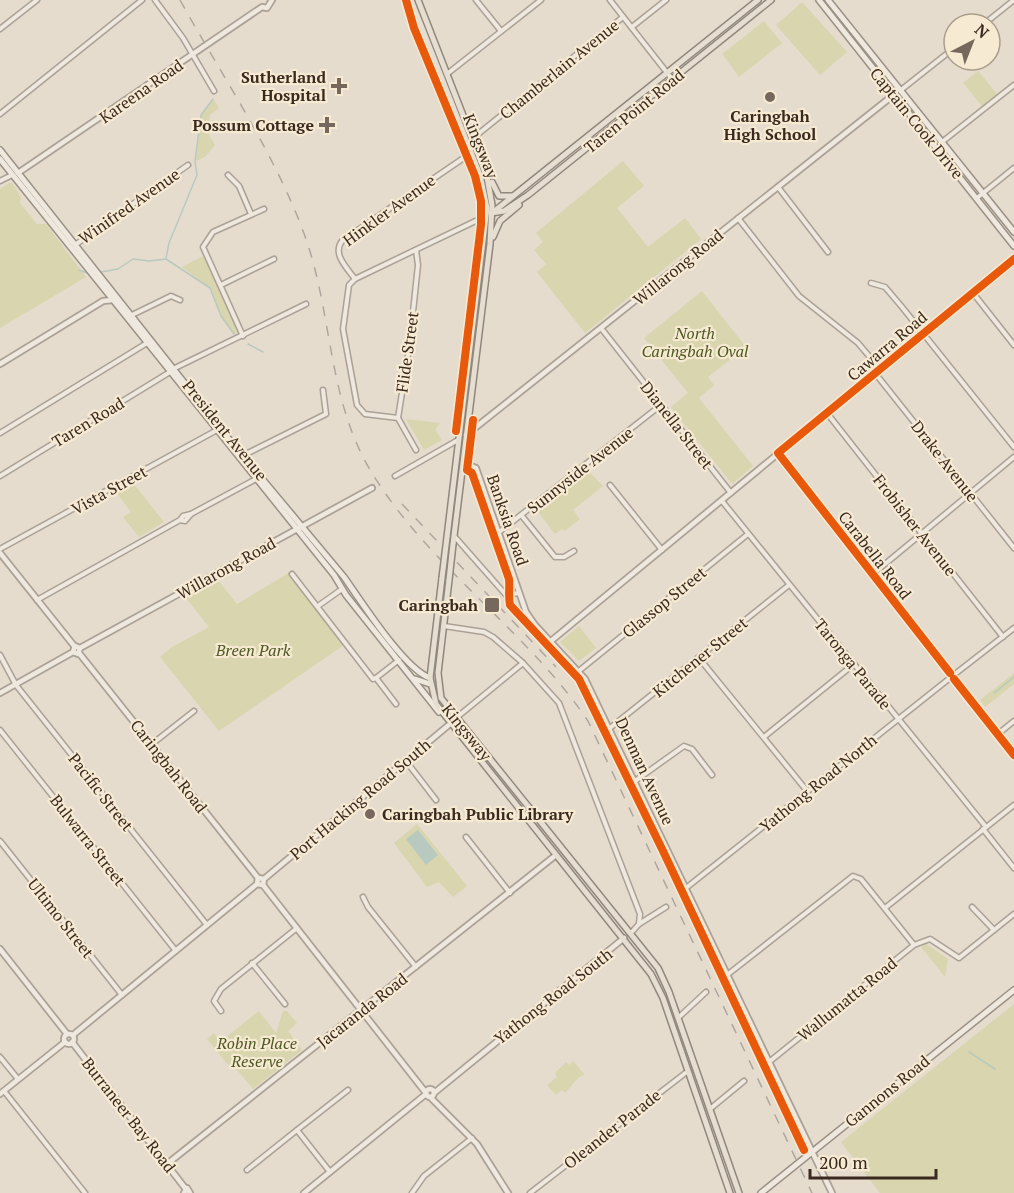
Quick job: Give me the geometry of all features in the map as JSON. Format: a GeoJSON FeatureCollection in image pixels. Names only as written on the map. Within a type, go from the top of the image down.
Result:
{"type":"FeatureCollection","features":[{"type":"Feature","properties":{"kind":"main road","name":"Kingsway"},"geometry":{"type":"LineString","coordinates":[[411,0],[440,79],[471,153],[483,186],[489,214],[458,440],[436,625],[430,681],[436,704],[647,967],[660,990],[730,1193]]}},
{"type":"Feature","properties":{"kind":"main road","name":"Kingsway"},"geometry":{"type":"LineString","coordinates":[[418,0],[482,162],[490,188],[490,244],[438,684],[442,701],[631,933],[662,976],[738,1193]]}},
{"type":"Feature","properties":{"kind":"main road","name":"Taren Point Road"},"geometry":{"type":"LineString","coordinates":[[489,214],[504,211],[758,0]]}},
{"type":"Feature","properties":{"kind":"main road","name":"Taren Point Road"},"geometry":{"type":"LineString","coordinates":[[526,193],[771,0]]}},
{"type":"Feature","properties":{"kind":"main road","name":"Captain Cook Drive"},"geometry":{"type":"LineString","coordinates":[[819,0],[1014,246]]}},
{"type":"Feature","properties":{"kind":"main road","name":"Captain Cook Drive"},"geometry":{"type":"LineString","coordinates":[[828,0],[1014,232]]}},
{"type":"Feature","properties":{"kind":"main road"},"geometry":{"type":"LineString","coordinates":[[440,79],[446,74]]}},
{"type":"Feature","properties":{"kind":"main road","name":"Chamberlain Avenue"},"geometry":{"type":"LineString","coordinates":[[465,142],[472,139]]}},
{"type":"Feature","properties":{"kind":"main road","name":"President Avenue"},"geometry":{"type":"LineString","coordinates":[[0,150],[15,174],[241,456]]}},
{"type":"Feature","properties":{"kind":"main road"},"geometry":{"type":"LineString","coordinates":[[471,153],[477,150]]}},
{"type":"Feature","properties":{"kind":"main road","name":"President Avenue"},"geometry":{"type":"LineString","coordinates":[[0,159],[15,174]]}},
{"type":"Feature","properties":{"kind":"main road"},"geometry":{"type":"LineString","coordinates":[[482,162],[499,196],[508,198],[526,193]]}},
{"type":"Feature","properties":{"kind":"main road"},"geometry":{"type":"LineString","coordinates":[[490,244],[500,221],[526,193]]}},
{"type":"Feature","properties":{"kind":"main road","name":"President Avenue"},"geometry":{"type":"LineString","coordinates":[[73,247],[113,300],[130,316],[147,343],[173,370],[217,430],[259,477],[342,589],[402,657],[430,681]]}},
{"type":"Feature","properties":{"kind":"main road","name":"President Avenue"},"geometry":{"type":"LineString","coordinates":[[298,528],[334,567],[402,657],[414,679],[449,723]]}},
{"type":"Feature","properties":{"kind":"main road"},"geometry":{"type":"LineString","coordinates":[[334,567],[343,585],[342,589]]}},
{"type":"Feature","properties":{"kind":"main road"},"geometry":{"type":"LineString","coordinates":[[436,625],[444,626]]}},
{"type":"Feature","properties":{"kind":"main road"},"geometry":{"type":"LineString","coordinates":[[414,679],[438,684]]}},
{"type":"Feature","properties":{"kind":"main road","name":"Port Hacking Road South"},"geometry":{"type":"LineString","coordinates":[[449,723],[456,719]]}},
{"type":"Feature","properties":{"kind":"main road"},"geometry":{"type":"LineString","coordinates":[[556,855],[562,849]]}},
{"type":"Feature","properties":{"kind":"main road","name":"Yathong Road South"},"geometry":{"type":"LineString","coordinates":[[624,938],[631,933]]}},
{"type":"Feature","properties":{"kind":"main road","name":"Gannons Road"},"geometry":{"type":"LineString","coordinates":[[761,1193],[1014,990]]}},
{"type":"Feature","properties":{"kind":"main road","name":"Oleander Parade"},"geometry":{"type":"LineString","coordinates":[[688,1071],[696,1068]]}},
{"type":"Feature","properties":{"kind":"street"},"geometry":{"type":"LineString","coordinates":[[0,29],[37,0]]}},
{"type":"Feature","properties":{"kind":"street"},"geometry":{"type":"LineString","coordinates":[[0,114],[142,0]]}},
{"type":"Feature","properties":{"kind":"street"},"geometry":{"type":"LineString","coordinates":[[155,0],[193,54],[214,91]]}},
{"type":"Feature","properties":{"kind":"street"},"geometry":{"type":"LineString","coordinates":[[476,0],[501,31]]}},
{"type":"Feature","properties":{"kind":"street"},"geometry":{"type":"LineString","coordinates":[[446,74],[541,0]]}},
{"type":"Feature","properties":{"kind":"street"},"geometry":{"type":"LineString","coordinates":[[610,0],[673,79]]}},
{"type":"Feature","properties":{"kind":"street"},"geometry":{"type":"LineString","coordinates":[[632,27],[666,0]]}},
{"type":"Feature","properties":{"kind":"street"},"geometry":{"type":"LineString","coordinates":[[999,12],[1014,0]]}},
{"type":"Feature","properties":{"kind":"street","name":"Kareena Road"},"geometry":{"type":"LineString","coordinates":[[15,174],[262,7],[267,8],[270,2]]}},
{"type":"Feature","properties":{"kind":"street","name":"Chamberlain Avenue"},"geometry":{"type":"LineString","coordinates":[[472,139],[623,17]]}},
{"type":"Feature","properties":{"kind":"street","name":"Willarong Road"},"geometry":{"type":"LineString","coordinates":[[395,476],[467,435],[942,58]]}},
{"type":"Feature","properties":{"kind":"street"},"geometry":{"type":"LineString","coordinates":[[942,142],[1014,85]]}},
{"type":"Feature","properties":{"kind":"street","name":"Hinkler Avenue"},"geometry":{"type":"LineString","coordinates":[[355,279],[339,254],[338,246],[342,241],[471,153]]}},
{"type":"Feature","properties":{"kind":"street","name":"Winifred Avenue"},"geometry":{"type":"LineString","coordinates":[[73,247],[188,165]]}},
{"type":"Feature","properties":{"kind":"street"},"geometry":{"type":"LineString","coordinates":[[976,198],[1014,168]]}},
{"type":"Feature","properties":{"kind":"street"},"geometry":{"type":"LineString","coordinates":[[0,181],[15,174]]}},
{"type":"Feature","properties":{"kind":"street"},"geometry":{"type":"LineString","coordinates":[[228,175],[239,186],[251,214]]}},
{"type":"Feature","properties":{"kind":"street"},"geometry":{"type":"LineString","coordinates":[[778,188],[828,252]]}},
{"type":"Feature","properties":{"kind":"street"},"geometry":{"type":"LineString","coordinates":[[243,336],[204,252],[205,242],[213,232],[264,208]]}},
{"type":"Feature","properties":{"kind":"street","name":"Taren Point Road"},"geometry":{"type":"LineString","coordinates":[[398,418],[366,414],[357,405],[343,329],[349,285],[355,279],[489,214]]}},
{"type":"Feature","properties":{"kind":"street","name":"Drake Avenue"},"geometry":{"type":"LineString","coordinates":[[738,218],[799,296],[858,343],[1014,548]]}},
{"type":"Feature","properties":{"kind":"street","name":"Flide Street"},"geometry":{"type":"LineString","coordinates":[[398,418],[418,264],[416,250]]}},
{"type":"Feature","properties":{"kind":"street"},"geometry":{"type":"LineString","coordinates":[[221,285],[274,259]]}},
{"type":"Feature","properties":{"kind":"street","name":"Cawarra Road"},"geometry":{"type":"LineString","coordinates":[[551,641],[1014,259]]}},
{"type":"Feature","properties":{"kind":"street"},"geometry":{"type":"LineString","coordinates":[[871,283],[885,287],[1014,447]]}},
{"type":"Feature","properties":{"kind":"street"},"geometry":{"type":"LineString","coordinates":[[102,301],[106,291]]}},
{"type":"Feature","properties":{"kind":"street"},"geometry":{"type":"LineString","coordinates":[[973,293],[1014,345]]}},
{"type":"Feature","properties":{"kind":"street"},"geometry":{"type":"LineString","coordinates":[[130,316],[171,296],[180,300]]}},
{"type":"Feature","properties":{"kind":"street"},"geometry":{"type":"LineString","coordinates":[[0,364],[102,301],[113,300]]}},
{"type":"Feature","properties":{"kind":"street","name":"Taren Road"},"geometry":{"type":"LineString","coordinates":[[0,476],[173,370],[306,304]]}},
{"type":"Feature","properties":{"kind":"street","name":"Dianella Street"},"geometry":{"type":"LineString","coordinates":[[601,328],[731,493]]}},
{"type":"Feature","properties":{"kind":"street"},"geometry":{"type":"LineString","coordinates":[[0,433],[147,343]]}},
{"type":"Feature","properties":{"kind":"street"},"geometry":{"type":"LineString","coordinates":[[241,456],[326,414],[323,390]]}},
{"type":"Feature","properties":{"kind":"street","name":"Sunnyside Avenue"},"geometry":{"type":"LineString","coordinates":[[498,534],[661,405]]}},
{"type":"Feature","properties":{"kind":"street","name":"Frobisher Avenue"},"geometry":{"type":"LineString","coordinates":[[827,413],[1003,637]]}},
{"type":"Feature","properties":{"kind":"street"},"geometry":{"type":"LineString","coordinates":[[398,418],[416,450]]}},
{"type":"Feature","properties":{"kind":"street","name":"Vista Street"},"geometry":{"type":"LineString","coordinates":[[0,551],[217,430]]}},
{"type":"Feature","properties":{"kind":"street","name":"Carabella Road"},"geometry":{"type":"LineString","coordinates":[[778,453],[1014,755]]}},
{"type":"Feature","properties":{"kind":"street"},"geometry":{"type":"LineString","coordinates":[[873,574],[1014,457]]}},
{"type":"Feature","properties":{"kind":"street","name":"Banksia Road"},"geometry":{"type":"LineString","coordinates":[[464,463],[475,467],[519,593]]}},
{"type":"Feature","properties":{"kind":"street"},"geometry":{"type":"LineString","coordinates":[[37,600],[180,520],[183,516],[191,514],[259,477]]}},
{"type":"Feature","properties":{"kind":"street"},"geometry":{"type":"LineString","coordinates":[[610,485],[662,550]]}},
{"type":"Feature","properties":{"kind":"street","name":"Willarong Road"},"geometry":{"type":"LineString","coordinates":[[0,693],[372,488]]}},
{"type":"Feature","properties":{"kind":"street","name":"Taronga Parade"},"geometry":{"type":"LineString","coordinates":[[722,501],[898,718],[1014,868]]}},
{"type":"Feature","properties":{"kind":"street"},"geometry":{"type":"LineString","coordinates":[[522,516],[555,557],[564,558],[574,551]]}},
{"type":"Feature","properties":{"kind":"street","name":"Glassop Street"},"geometry":{"type":"LineString","coordinates":[[580,670],[748,534]]}},
{"type":"Feature","properties":{"kind":"street"},"geometry":{"type":"LineString","coordinates":[[454,536],[506,595],[519,593]]}},
{"type":"Feature","properties":{"kind":"street","name":"Caringbah Road"},"geometry":{"type":"LineString","coordinates":[[0,551],[420,1082],[488,1158],[508,1193]]}},
{"type":"Feature","properties":{"kind":"street"},"geometry":{"type":"LineString","coordinates":[[292,574],[373,679],[376,678],[396,704]]}},
{"type":"Feature","properties":{"kind":"street","name":"Kitchener Street"},"geometry":{"type":"LineString","coordinates":[[610,728],[789,585]]}},
{"type":"Feature","properties":{"kind":"street"},"geometry":{"type":"LineString","coordinates":[[318,606],[342,589]]}},
{"type":"Feature","properties":{"kind":"street","name":"Denman Avenue"},"geometry":{"type":"LineString","coordinates":[[519,593],[530,618],[580,670],[610,728],[832,1193]]}},
{"type":"Feature","properties":{"kind":"street"},"geometry":{"type":"LineString","coordinates":[[444,626],[484,632],[502,643],[554,696],[563,712],[639,914],[639,924]]}},
{"type":"Feature","properties":{"kind":"street","name":"Yathong Road North"},"geometry":{"type":"LineString","coordinates":[[686,888],[1014,628]]}},
{"type":"Feature","properties":{"kind":"street","name":"Pacific Street"},"geometry":{"type":"LineString","coordinates":[[0,655],[16,685],[207,925]]}},
{"type":"Feature","properties":{"kind":"street"},"geometry":{"type":"LineString","coordinates":[[376,678],[402,657]]}},
{"type":"Feature","properties":{"kind":"street"},"geometry":{"type":"LineString","coordinates":[[699,658],[807,791]]}},
{"type":"Feature","properties":{"kind":"street"},"geometry":{"type":"LineString","coordinates":[[456,719],[523,663]]}},
{"type":"Feature","properties":{"kind":"street"},"geometry":{"type":"LineString","coordinates":[[764,737],[854,664]]}},
{"type":"Feature","properties":{"kind":"street"},"geometry":{"type":"LineString","coordinates":[[152,744],[194,711]]}},
{"type":"Feature","properties":{"kind":"street"},"geometry":{"type":"LineString","coordinates":[[998,734],[1014,721]]}},
{"type":"Feature","properties":{"kind":"street","name":"Port Hacking Road South"},"geometry":{"type":"LineString","coordinates":[[70,1035],[260,882],[449,723]]}},
{"type":"Feature","properties":{"kind":"street","name":"Bulwarra Street"},"geometry":{"type":"LineString","coordinates":[[0,730],[176,951]]}},
{"type":"Feature","properties":{"kind":"street"},"geometry":{"type":"LineString","coordinates":[[635,781],[684,746],[692,749],[712,775]]}},
{"type":"Feature","properties":{"kind":"street"},"geometry":{"type":"LineString","coordinates":[[406,761],[436,800]]}},
{"type":"Feature","properties":{"kind":"street"},"geometry":{"type":"LineString","coordinates":[[885,908],[1014,805]]}},
{"type":"Feature","properties":{"kind":"street"},"geometry":{"type":"LineString","coordinates":[[466,837],[510,893]]}},
{"type":"Feature","properties":{"kind":"street","name":"Ultimo Street"},"geometry":{"type":"LineString","coordinates":[[0,841],[122,995]]}},
{"type":"Feature","properties":{"kind":"street","name":"Jacaranda Road"},"geometry":{"type":"LineString","coordinates":[[167,1164],[556,855]]}},
{"type":"Feature","properties":{"kind":"street"},"geometry":{"type":"LineString","coordinates":[[727,975],[850,877],[856,876],[914,945]]}},
{"type":"Feature","properties":{"kind":"street"},"geometry":{"type":"LineString","coordinates":[[363,897],[368,907],[416,967]]}},
{"type":"Feature","properties":{"kind":"street","name":"Yathong Road South"},"geometry":{"type":"LineString","coordinates":[[631,933],[639,924],[666,907]]}},
{"type":"Feature","properties":{"kind":"street"},"geometry":{"type":"LineString","coordinates":[[972,907],[994,930],[1014,914]]}},
{"type":"Feature","properties":{"kind":"street"},"geometry":{"type":"LineString","coordinates":[[221,1011],[215,1005],[217,993],[297,928]]}},
{"type":"Feature","properties":{"kind":"street","name":"Wallumatta Road"},"geometry":{"type":"LineString","coordinates":[[769,1062],[914,945],[927,938],[958,958],[994,930]]}},
{"type":"Feature","properties":{"kind":"street","name":"Yathong Road South"},"geometry":{"type":"LineString","coordinates":[[304,1193],[624,938]]}},
{"type":"Feature","properties":{"kind":"street"},"geometry":{"type":"LineString","coordinates":[[0,949],[70,1035],[72,1042],[65,1042]]}},
{"type":"Feature","properties":{"kind":"street"},"geometry":{"type":"LineString","coordinates":[[252,963],[285,1004]]}},
{"type":"Feature","properties":{"kind":"street"},"geometry":{"type":"LineString","coordinates":[[678,1017],[706,992]]}},
{"type":"Feature","properties":{"kind":"street"},"geometry":{"type":"LineString","coordinates":[[70,1035],[65,1042],[2,1093],[85,1193]]}},
{"type":"Feature","properties":{"kind":"street","name":"Burraneer Bay Road"},"geometry":{"type":"LineString","coordinates":[[72,1042],[167,1164],[185,1191],[189,1189],[190,1193]]}},
{"type":"Feature","properties":{"kind":"street"},"geometry":{"type":"LineString","coordinates":[[0,1057],[18,1080]]}},
{"type":"Feature","properties":{"kind":"street","name":"Oleander Parade"},"geometry":{"type":"LineString","coordinates":[[530,1193],[688,1071]]}},
{"type":"Feature","properties":{"kind":"street"},"geometry":{"type":"LineString","coordinates":[[710,1109],[744,1081]]}},
{"type":"Feature","properties":{"kind":"street"},"geometry":{"type":"LineString","coordinates":[[247,1170],[348,1090]]}},
{"type":"Feature","properties":{"kind":"street"},"geometry":{"type":"LineString","coordinates":[[297,1130],[330,1172]]}},
{"type":"Feature","properties":{"kind":"street"},"geometry":{"type":"LineString","coordinates":[[412,1193],[424,1176],[472,1138]]}},
{"type":"Feature","properties":{"kind":"green space"},"geometry":{"type":"Polygon","coordinates":[[[802,2],[847,52],[820,75],[776,25],[802,2]]]}},
{"type":"Feature","properties":{"kind":"green space"},"geometry":{"type":"Polygon","coordinates":[[[764,21],[782,43],[739,77],[722,54],[764,21]]]}},
{"type":"Feature","properties":{"kind":"green space"},"geometry":{"type":"Polygon","coordinates":[[[979,72],[997,94],[982,106],[963,83],[979,72]]]}},
{"type":"Feature","properties":{"kind":"green space"},"geometry":{"type":"Polygon","coordinates":[[[213,99],[219,108],[210,115],[207,131],[215,145],[205,157],[196,161],[201,115],[213,99]]]}},
{"type":"Feature","properties":{"kind":"green space"},"geometry":{"type":"Polygon","coordinates":[[[623,161],[644,186],[617,208],[648,247],[685,218],[701,239],[585,333],[537,272],[546,264],[534,250],[543,242],[536,233],[623,161]]]}},
{"type":"Feature","properties":{"kind":"green space"},"geometry":{"type":"Polygon","coordinates":[[[12,183],[21,197],[20,203],[37,224],[46,224],[86,277],[0,328],[0,189],[12,183]]]}},
{"type":"Feature","properties":{"kind":"green space"},"geometry":{"type":"Polygon","coordinates":[[[205,255],[241,331],[234,334],[221,316],[210,288],[182,267],[205,255]]]}},
{"type":"Feature","properties":{"kind":"green space","name":"North Caringbah Oval"},"geometry":{"type":"Polygon","coordinates":[[[702,291],[746,347],[708,377],[714,385],[699,398],[753,466],[732,484],[671,407],[688,393],[644,338],[702,291]]]}},
{"type":"Feature","properties":{"kind":"green space"},"geometry":{"type":"Polygon","coordinates":[[[406,419],[440,423],[435,430],[442,440],[424,450],[406,419]]]}},
{"type":"Feature","properties":{"kind":"green space"},"geometry":{"type":"Polygon","coordinates":[[[589,472],[603,486],[573,510],[580,519],[565,531],[562,529],[555,534],[538,512],[589,472]]]}},
{"type":"Feature","properties":{"kind":"green space"},"geometry":{"type":"Polygon","coordinates":[[[133,483],[164,522],[139,537],[123,517],[131,512],[116,492],[133,483]]]}},
{"type":"Feature","properties":{"kind":"green space","name":"Breen Park"},"geometry":{"type":"Polygon","coordinates":[[[290,572],[344,645],[219,731],[160,657],[172,647],[209,627],[185,597],[217,579],[237,604],[290,572]]]}},
{"type":"Feature","properties":{"kind":"green space"},"geometry":{"type":"Polygon","coordinates":[[[579,626],[596,648],[579,661],[560,642],[579,626]]]}},
{"type":"Feature","properties":{"kind":"green space"},"geometry":{"type":"Polygon","coordinates":[[[1014,673],[1014,684],[985,707],[980,700],[1014,673]]]}},
{"type":"Feature","properties":{"kind":"green space"},"geometry":{"type":"Polygon","coordinates":[[[417,824],[467,886],[453,897],[439,882],[427,887],[394,843],[417,824]]]}},
{"type":"Feature","properties":{"kind":"green space"},"geometry":{"type":"Polygon","coordinates":[[[925,943],[948,959],[945,977],[921,947],[925,943]]]}},
{"type":"Feature","properties":{"kind":"green space"},"geometry":{"type":"Polygon","coordinates":[[[1014,1004],[1014,1193],[880,1193],[841,1142],[1014,1004]]]}},
{"type":"Feature","properties":{"kind":"green space","name":"Robin Place Reserve"},"geometry":{"type":"Polygon","coordinates":[[[259,1011],[276,1033],[283,1011],[287,1011],[297,1023],[288,1031],[302,1050],[253,1089],[232,1064],[228,1065],[207,1039],[214,1033],[221,1041],[259,1011]]]}},
{"type":"Feature","properties":{"kind":"green space"},"geometry":{"type":"Polygon","coordinates":[[[573,1061],[585,1075],[579,1077],[565,1093],[562,1090],[556,1095],[547,1085],[557,1077],[555,1073],[566,1062],[569,1065],[573,1061]]]}},
{"type":"Feature","properties":{"kind":"shaded area"},"geometry":{"type":"Polygon","coordinates":[[[418,830],[438,855],[426,865],[406,839],[418,830]]]}},
{"type":"Feature","properties":{"kind":"waterway"},"geometry":{"type":"LineString","coordinates":[[166,258],[169,243],[197,175],[195,161],[201,115],[213,99]]}},
{"type":"Feature","properties":{"kind":"waterway"},"geometry":{"type":"LineString","coordinates":[[101,272],[118,269],[133,259],[149,261],[166,259],[210,288],[221,316],[234,334]]}},
{"type":"Feature","properties":{"kind":"waterway"},"geometry":{"type":"LineString","coordinates":[[79,270],[87,273]]}},
{"type":"Feature","properties":{"kind":"waterway"},"geometry":{"type":"LineString","coordinates":[[248,344],[263,352]]}},
{"type":"Feature","properties":{"kind":"waterway"},"geometry":{"type":"LineString","coordinates":[[994,693],[1014,677]]}},
{"type":"Feature","properties":{"kind":"waterway"},"geometry":{"type":"LineString","coordinates":[[969,1052],[995,1069]]}},
{"type":"Feature","properties":{"kind":"railway"},"geometry":{"type":"LineString","coordinates":[[180,0],[267,151],[296,214],[316,273],[338,387],[356,442],[369,468],[392,503],[418,535],[535,656],[563,687],[588,721],[812,1193]]}},
{"type":"Feature","properties":{"kind":"railway"},"geometry":{"type":"LineString","coordinates":[[402,504],[556,667]]}},
{"type":"Feature","properties":{"kind":"cycle path"},"geometry":{"type":"LineString","coordinates":[[406,0],[414,28],[475,176],[481,201],[481,225],[456,431]]}},
{"type":"Feature","properties":{"kind":"cycle path"},"geometry":{"type":"LineString","coordinates":[[950,673],[778,453],[1014,259]]}},
{"type":"Feature","properties":{"kind":"cycle path"},"geometry":{"type":"LineString","coordinates":[[473,420],[467,470],[472,473],[509,579],[510,605],[579,679],[804,1150]]}},
{"type":"Feature","properties":{"kind":"cycle path"},"geometry":{"type":"LineString","coordinates":[[954,679],[1014,755]]}},
{"type":"Feature","properties":{"kind":"place","name":"Sutherland Hospital"},"geometry":{"type":"Point","coordinates":[339,86]}},
{"type":"Feature","properties":{"kind":"place","name":"Caringbah High School"},"geometry":{"type":"Point","coordinates":[770,97]}},
{"type":"Feature","properties":{"kind":"place","name":"Possum Cottage"},"geometry":{"type":"Point","coordinates":[327,125]}},
{"type":"Feature","properties":{"kind":"place","name":"Caringbah"},"geometry":{"type":"Point","coordinates":[492,605]}},
{"type":"Feature","properties":{"kind":"place","name":"Caringbah Public Library"},"geometry":{"type":"Point","coordinates":[370,814]}}]}
